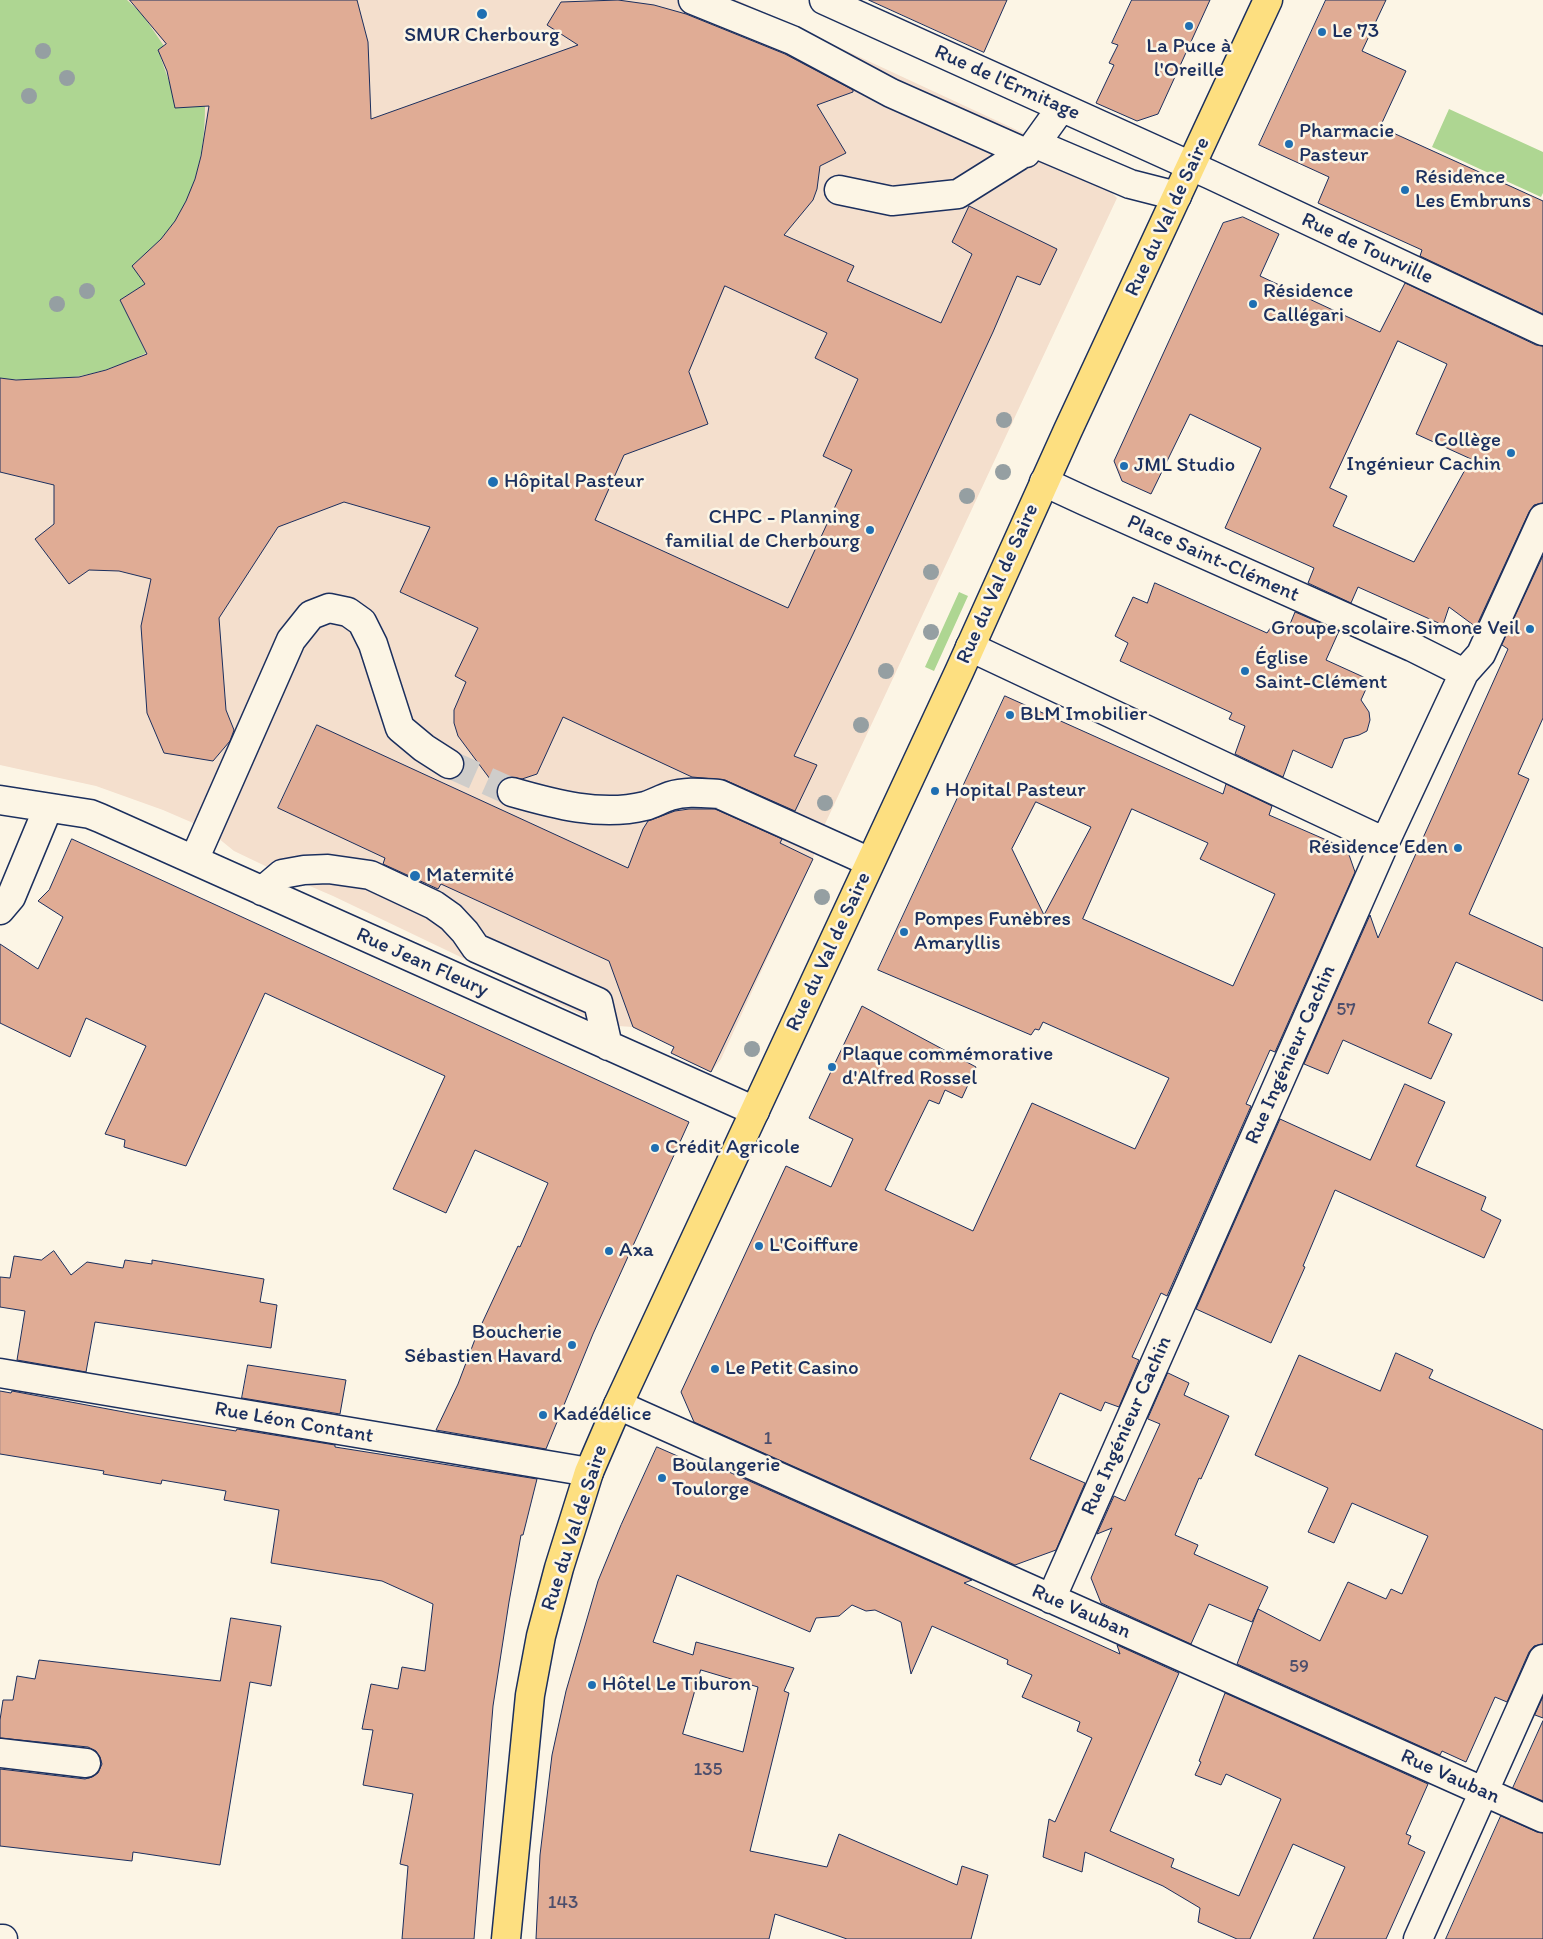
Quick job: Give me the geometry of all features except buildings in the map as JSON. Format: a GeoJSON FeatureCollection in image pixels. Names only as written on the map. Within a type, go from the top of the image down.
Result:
{"type":"FeatureCollection","features":[{"type":"Feature","properties":{"kind":"main road","name":"Rue du Val de Saire"},"geometry":{"type":"LineString","coordinates":[[506,1939],[530,1694],[557,1576],[589,1472],[618,1405],[1268,0]]}},
{"type":"Feature","properties":{"kind":"street"},"geometry":{"type":"LineString","coordinates":[[693,0],[792,40],[891,93],[1031,148],[1130,184],[1177,196]]}},
{"type":"Feature","properties":{"kind":"street","name":"Rue de l'Ermitage"},"geometry":{"type":"LineString","coordinates":[[824,0],[858,7],[1061,108],[1191,167]]}},
{"type":"Feature","properties":{"kind":"street"},"geometry":{"type":"LineString","coordinates":[[839,190],[892,202],[958,194],[1031,148],[1061,108]]}},
{"type":"Feature","properties":{"kind":"street","name":"Rue de Tourville"},"geometry":{"type":"LineString","coordinates":[[1191,167],[1543,332]]}},
{"type":"Feature","properties":{"kind":"street","name":"Place Saint-Clément"},"geometry":{"type":"LineString","coordinates":[[1044,482],[1412,647],[1464,673]]}},
{"type":"Feature","properties":{"kind":"street","name":"Rue Ingénieur Cachin"},"geometry":{"type":"LineString","coordinates":[[1051,1599],[1385,842],[1464,673],[1481,654],[1543,518]]}},
{"type":"Feature","properties":{"kind":"street"},"geometry":{"type":"LineString","coordinates":[[194,860],[291,640],[311,615],[320,611],[329,608],[348,612],[362,622],[373,644],[400,728],[424,748],[449,764]]}},
{"type":"Feature","properties":{"kind":"street"},"geometry":{"type":"LineString","coordinates":[[970,647],[1385,842]]}},
{"type":"Feature","properties":{"kind":"street"},"geometry":{"type":"LineString","coordinates":[[512,792],[552,803],[590,809],[625,809],[645,806],[671,796],[692,792],[719,794],[870,862]]}},
{"type":"Feature","properties":{"kind":"street","name":"Rue Jean Fleury"},"geometry":{"type":"LineString","coordinates":[[0,800],[90,814],[755,1111]]}},
{"type":"Feature","properties":{"kind":"street"},"geometry":{"type":"LineString","coordinates":[[0,910],[11,897],[48,808]]}},
{"type":"Feature","properties":{"kind":"street"},"geometry":{"type":"LineString","coordinates":[[262,891],[282,874],[304,870],[328,869],[370,875],[434,905],[451,917],[476,948],[598,1002],[608,1046]]}},
{"type":"Feature","properties":{"kind":"street","name":"Rue Léon Contant"},"geometry":{"type":"LineString","coordinates":[[0,1373],[589,1472]]}},
{"type":"Feature","properties":{"kind":"street","name":"Rue Vauban"},"geometry":{"type":"LineString","coordinates":[[618,1405],[1543,1818]]}},
{"type":"Feature","properties":{"kind":"street"},"geometry":{"type":"LineString","coordinates":[[1418,1939],[1543,1659]]}},
{"type":"Feature","properties":{"kind":"street"},"geometry":{"type":"LineString","coordinates":[[0,1753],[86,1763]]}},
{"type":"Feature","properties":{"kind":"shaded area","name":"Hôpital Pasteur"},"geometry":{"type":"Polygon","coordinates":[[[0,0],[737,0],[1077,158],[1117,198],[818,839],[813,859],[721,1059],[711,1072],[671,1053],[674,1047],[633,1027],[603,1025],[333,896],[234,851],[207,829],[163,810],[96,786],[0,765],[0,0]]]}},
{"type":"Feature","properties":{"kind":"green space"},"geometry":{"type":"Polygon","coordinates":[[[0,0],[127,0],[142,14],[164,46],[158,50],[172,90],[205,106],[200,160],[182,210],[158,243],[133,266],[145,284],[120,300],[146,353],[111,368],[93,373],[57,379],[19,380],[0,378],[0,0]]]}},
{"type":"Feature","properties":{"kind":"green space"},"geometry":{"type":"Polygon","coordinates":[[[1449,109],[1543,152],[1543,193],[1541,197],[1432,147],[1449,109]]]}},
{"type":"Feature","properties":{"kind":"green space"},"geometry":{"type":"Polygon","coordinates":[[[959,592],[968,596],[934,671],[925,667],[959,592]]]}},
{"type":"Feature","properties":{"kind":"tunnel"},"geometry":{"type":"LineString","coordinates":[[449,764],[512,792]]}},
{"type":"Feature","properties":{"kind":"place","name":"SMUR Cherbourg"},"geometry":{"type":"Point","coordinates":[482,14]}},
{"type":"Feature","properties":{"kind":"place","name":"La Puce à l'Oreille"},"geometry":{"type":"Point","coordinates":[1189,26]}},
{"type":"Feature","properties":{"kind":"place","name":"Le 73"},"geometry":{"type":"Point","coordinates":[1322,32]}},
{"type":"Feature","properties":{"kind":"place","name":"Pharmacie Pasteur"},"geometry":{"type":"Point","coordinates":[1289,144]}},
{"type":"Feature","properties":{"kind":"place","name":"Résidence Les Embruns"},"geometry":{"type":"Point","coordinates":[1405,190]}},
{"type":"Feature","properties":{"kind":"place","name":"Résidence Callégari"},"geometry":{"type":"Point","coordinates":[1253,304]}},
{"type":"Feature","properties":{"kind":"place","name":"Collège Ingénieur Cachin"},"geometry":{"type":"Point","coordinates":[1511,453]}},
{"type":"Feature","properties":{"kind":"place","name":"JML Studio"},"geometry":{"type":"Point","coordinates":[1124,466]}},
{"type":"Feature","properties":{"kind":"place","name":"Hôpital Pasteur"},"geometry":{"type":"Point","coordinates":[493,482]}},
{"type":"Feature","properties":{"kind":"place","name":"CHPC - Planning familial de Cherbourg"},"geometry":{"type":"Point","coordinates":[870,530]}},
{"type":"Feature","properties":{"kind":"place","name":"Groupe scolaire Simone Veil"},"geometry":{"type":"Point","coordinates":[1530,629]}},
{"type":"Feature","properties":{"kind":"place","name":"Église Saint-Clément"},"geometry":{"type":"Point","coordinates":[1245,671]}},
{"type":"Feature","properties":{"kind":"place","name":"BLM Imobilier"},"geometry":{"type":"Point","coordinates":[1010,715]}},
{"type":"Feature","properties":{"kind":"place","name":"Hopital Pasteur"},"geometry":{"type":"Point","coordinates":[935,791]}},
{"type":"Feature","properties":{"kind":"place","name":"Résidence Eden"},"geometry":{"type":"Point","coordinates":[1458,848]}},
{"type":"Feature","properties":{"kind":"place","name":"Maternité"},"geometry":{"type":"Point","coordinates":[415,876]}},
{"type":"Feature","properties":{"kind":"place","name":"Pompes Funèbres Amaryllis"},"geometry":{"type":"Point","coordinates":[904,932]}},
{"type":"Feature","properties":{"kind":"place","name":"Plaque commémorative d'Alfred Rossel"},"geometry":{"type":"Point","coordinates":[832,1067]}},
{"type":"Feature","properties":{"kind":"place","name":"Crédit Agricole"},"geometry":{"type":"Point","coordinates":[655,1148]}},
{"type":"Feature","properties":{"kind":"place","name":"L'Coiffure"},"geometry":{"type":"Point","coordinates":[759,1246]}},
{"type":"Feature","properties":{"kind":"place","name":"Axa"},"geometry":{"type":"Point","coordinates":[609,1251]}},
{"type":"Feature","properties":{"kind":"place","name":"Boucherie Sébastien Havard"},"geometry":{"type":"Point","coordinates":[572,1345]}},
{"type":"Feature","properties":{"kind":"place","name":"Le Petit Casino"},"geometry":{"type":"Point","coordinates":[715,1369]}},
{"type":"Feature","properties":{"kind":"place","name":"Kadédélice"},"geometry":{"type":"Point","coordinates":[543,1415]}},
{"type":"Feature","properties":{"kind":"place","name":"Boulangerie Toulorge"},"geometry":{"type":"Point","coordinates":[662,1478]}},
{"type":"Feature","properties":{"kind":"place","name":"Hôtel Le Tiburon"},"geometry":{"type":"Point","coordinates":[592,1685]}}]}
